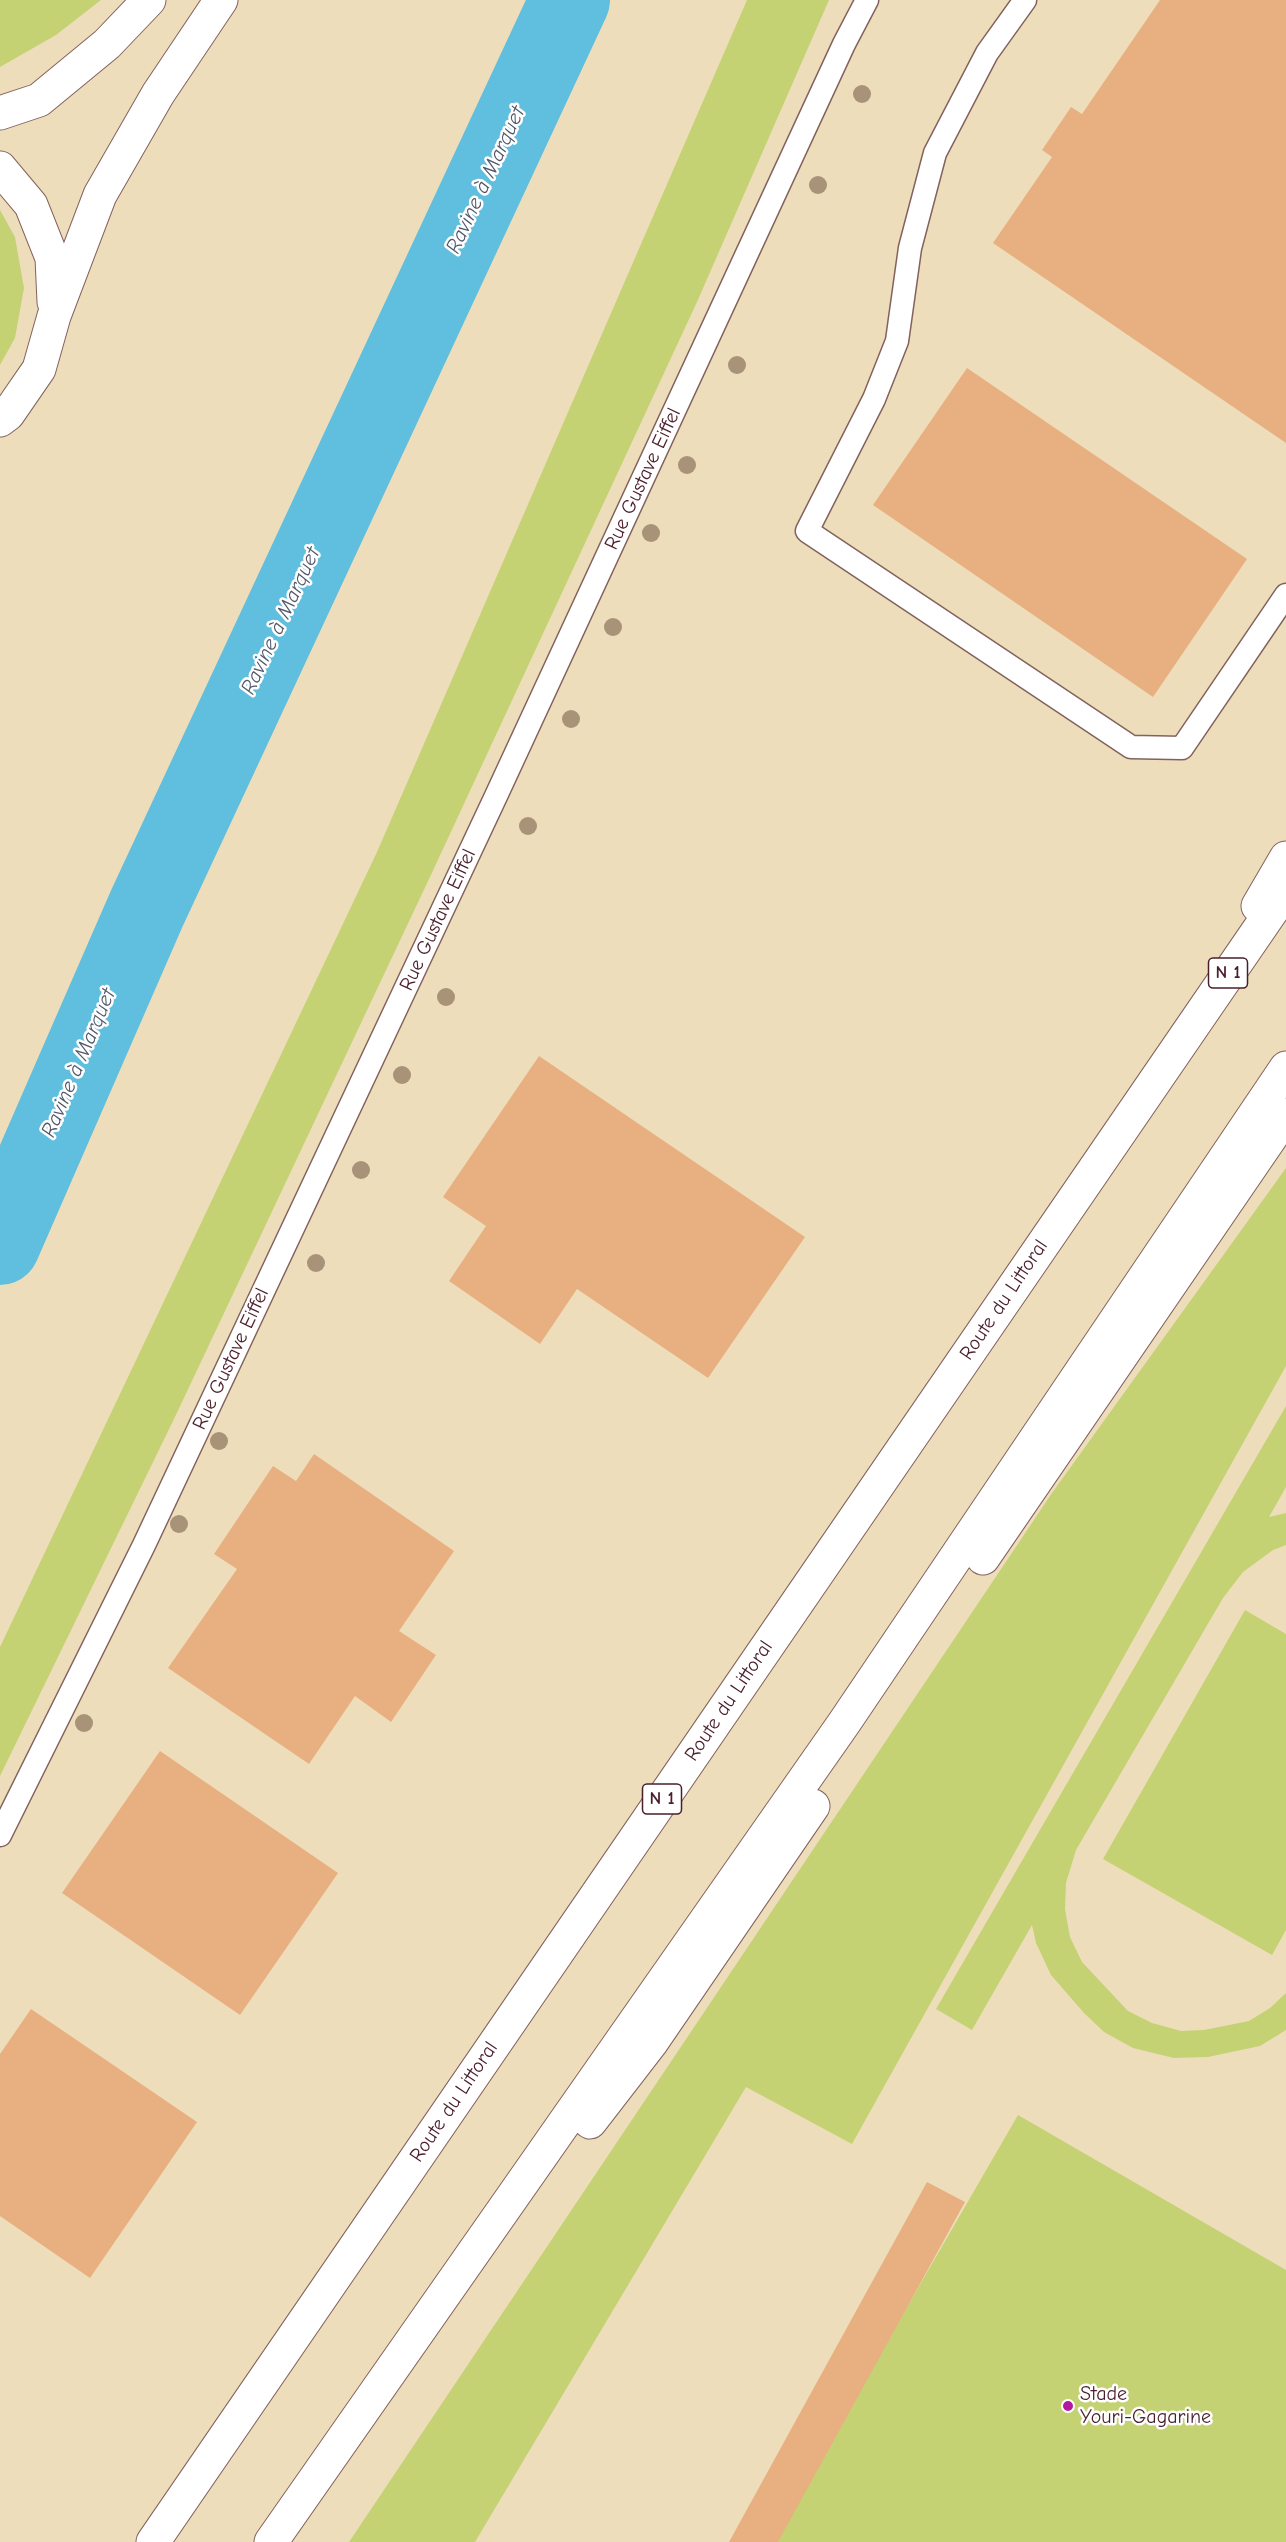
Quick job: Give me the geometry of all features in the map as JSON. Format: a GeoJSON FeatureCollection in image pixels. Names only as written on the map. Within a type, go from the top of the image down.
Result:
{"type":"FeatureCollection","features":[{"type":"Feature","properties":{"kind":"main road"},"geometry":{"type":"LineString","coordinates":[[0,113],[39,100],[108,44],[149,0]]}},
{"type":"Feature","properties":{"kind":"main road"},"geometry":{"type":"LineString","coordinates":[[0,420],[8,414],[39,369],[54,316],[100,195],[158,94],[221,0]]}},
{"type":"Feature","properties":{"kind":"main road"},"geometry":{"type":"LineString","coordinates":[[0,168],[31,205],[52,258],[54,316]]}},
{"type":"Feature","properties":{"kind":"main road"},"geometry":{"type":"LineString","coordinates":[[1171,1056],[1286,858]]}},
{"type":"Feature","properties":{"kind":"main road","name":"Route du Littoral"},"geometry":{"type":"LineString","coordinates":[[153,2542],[1286,890]]}},
{"type":"Feature","properties":{"kind":"main road"},"geometry":{"type":"LineString","coordinates":[[272,2542],[844,1723],[1286,1068]]}},
{"type":"Feature","properties":{"kind":"main road"},"geometry":{"type":"LineString","coordinates":[[332,2455],[651,2043],[1286,1115]]}},
{"type":"Feature","properties":{"kind":"lane","name":"Rue Gustave Eiffel"},"geometry":{"type":"LineString","coordinates":[[0,1835],[144,1545],[496,796],[844,44],[867,0]]}},
{"type":"Feature","properties":{"kind":"lane"},"geometry":{"type":"LineString","coordinates":[[1025,0],[987,53],[935,153],[910,248],[897,341],[874,399],[807,531],[1131,747],[1182,748],[1286,595]]}},
{"type":"Feature","properties":{"kind":"green space"},"geometry":{"type":"Polygon","coordinates":[[[0,0],[101,0],[56,35],[0,67],[0,0]]]}},
{"type":"Feature","properties":{"kind":"green space"},"geometry":{"type":"Polygon","coordinates":[[[747,0],[829,0],[697,302],[430,877],[174,1419],[0,1776],[0,1647],[377,852],[747,0]]]}},
{"type":"Feature","properties":{"kind":"green space"},"geometry":{"type":"Polygon","coordinates":[[[0,210],[15,237],[24,288],[15,338],[0,365],[0,210]]]}},
{"type":"Feature","properties":{"kind":"green space"},"geometry":{"type":"Polygon","coordinates":[[[1286,1168],[1286,1366],[852,2144],[746,2087],[475,2542],[349,2542],[1052,1493],[1286,1168]]]}},
{"type":"Feature","properties":{"kind":"green space"},"geometry":{"type":"Polygon","coordinates":[[[1286,1406],[1286,1487],[1269,1517],[1286,1513],[1286,1545],[1273,1550],[1243,1572],[1223,1598],[1076,1850],[1066,1883],[1065,1909],[1070,1937],[1082,1962],[1128,2011],[1152,2023],[1181,2031],[1204,2030],[1249,2021],[1270,2008],[1286,1993],[1286,2030],[1260,2046],[1208,2057],[1174,2058],[1133,2048],[1104,2032],[1051,1975],[1036,1943],[1032,1925],[972,2030],[936,2009],[1286,1406]]]}},
{"type":"Feature","properties":{"kind":"green space"},"geometry":{"type":"Polygon","coordinates":[[[1245,1610],[1286,1634],[1286,1930],[1272,1955],[1103,1859],[1245,1610]]]}},
{"type":"Feature","properties":{"kind":"green space","name":"Stade Youri-Gagarine"},"geometry":{"type":"Polygon","coordinates":[[[1018,2115],[1286,2270],[1286,2542],[771,2542],[1018,2115]]]}},
{"type":"Feature","properties":{"kind":"building"},"geometry":{"type":"Polygon","coordinates":[[[1160,0],[1286,0],[1286,443],[993,243],[1052,157],[1042,150],[1071,107],[1082,114],[1160,0]]]}},
{"type":"Feature","properties":{"kind":"building"},"geometry":{"type":"Polygon","coordinates":[[[967,368],[1247,559],[1153,697],[873,505],[967,368]]]}},
{"type":"Feature","properties":{"kind":"building"},"geometry":{"type":"Polygon","coordinates":[[[539,1056],[805,1237],[708,1378],[577,1289],[540,1344],[449,1281],[486,1226],[443,1197],[539,1056]]]}},
{"type":"Feature","properties":{"kind":"building"},"geometry":{"type":"Polygon","coordinates":[[[314,1454],[454,1551],[399,1631],[436,1655],[391,1722],[355,1696],[309,1764],[168,1668],[237,1569],[214,1554],[273,1466],[296,1481],[314,1454]]]}},
{"type":"Feature","properties":{"kind":"building"},"geometry":{"type":"Polygon","coordinates":[[[160,1751],[338,1873],[240,2015],[62,1893],[160,1751]]]}},
{"type":"Feature","properties":{"kind":"building"},"geometry":{"type":"Polygon","coordinates":[[[31,2009],[197,2122],[90,2278],[0,2216],[0,2054],[31,2009]]]}},
{"type":"Feature","properties":{"kind":"building"},"geometry":{"type":"Polygon","coordinates":[[[927,2182],[965,2202],[778,2542],[729,2542],[927,2182]]]}},
{"type":"Feature","properties":{"kind":"waterway","name":"Ravine à Marquet"},"geometry":{"type":"LineString","coordinates":[[0,1245],[147,908],[570,0]]}},
{"type":"Feature","properties":{"kind":"place","name":"Stade Youri-Gagarine"},"geometry":{"type":"Point","coordinates":[1068,2406]}}]}
